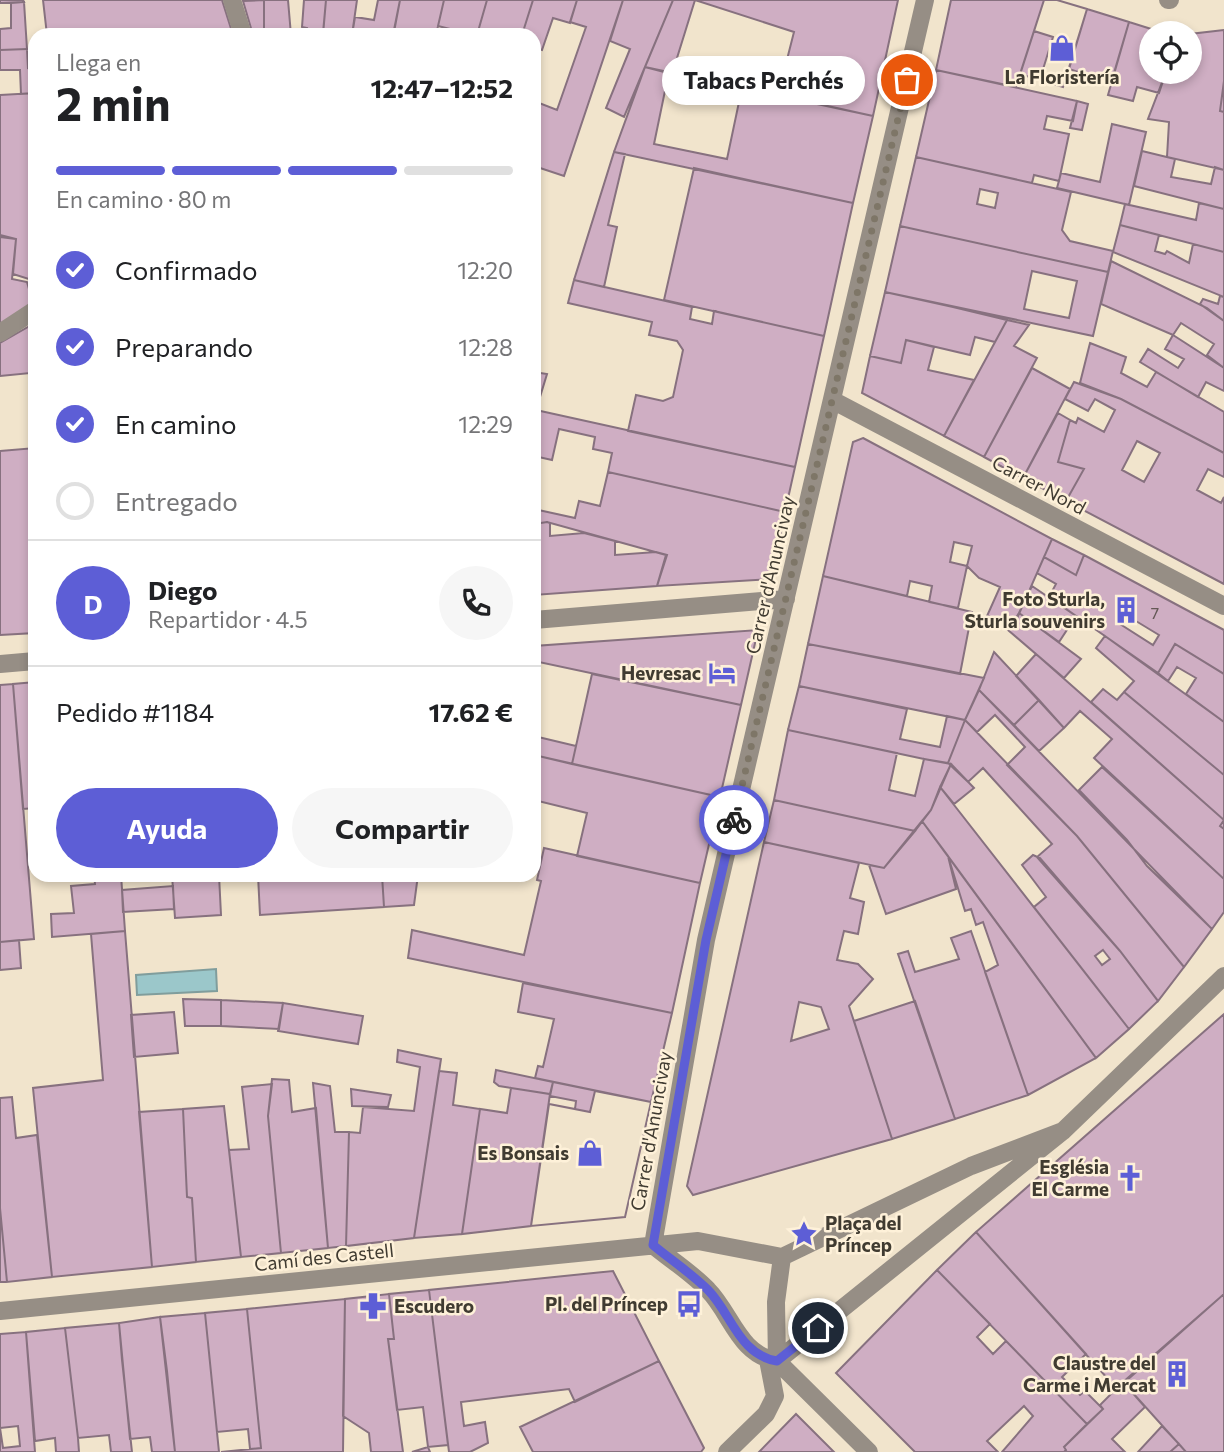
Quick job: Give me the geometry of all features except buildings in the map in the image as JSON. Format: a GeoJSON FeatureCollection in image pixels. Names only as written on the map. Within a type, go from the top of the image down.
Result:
{"type":"FeatureCollection","features":[{"type":"Feature","properties":{"kind":"street"},"geometry":{"type":"LineString","coordinates":[[232,0],[241,28]]}},
{"type":"Feature","properties":{"kind":"street","name":"Carrer d'Anuncivay"},"geometry":{"type":"LineString","coordinates":[[653,1245],[706,940],[834,401],[925,0]]}},
{"type":"Feature","properties":{"kind":"street"},"geometry":{"type":"LineString","coordinates":[[0,333],[28,315]]}},
{"type":"Feature","properties":{"kind":"street","name":"Carrer Nord"},"geometry":{"type":"LineString","coordinates":[[834,401],[1224,606]]}},
{"type":"Feature","properties":{"kind":"street"},"geometry":{"type":"LineString","coordinates":[[541,619],[786,599]]}},
{"type":"Feature","properties":{"kind":"street"},"geometry":{"type":"LineString","coordinates":[[0,664],[28,662]]}},
{"type":"Feature","properties":{"kind":"street"},"geometry":{"type":"LineString","coordinates":[[773,1360],[1063,1131],[1224,976]]}},
{"type":"Feature","properties":{"kind":"street"},"geometry":{"type":"LineString","coordinates":[[727,1452],[766,1414],[775,1396],[773,1360],[782,1257],[971,1166],[1063,1131]]}},
{"type":"Feature","properties":{"kind":"street","name":"Camí des Castell"},"geometry":{"type":"LineString","coordinates":[[0,1311],[698,1241],[782,1257]]}},
{"type":"Feature","properties":{"kind":"street"},"geometry":{"type":"LineString","coordinates":[[653,1245],[710,1291],[738,1336],[773,1360],[870,1452]]}},
{"type":"Feature","properties":{"kind":"water"},"geometry":{"type":"Polygon","coordinates":[[[216,969],[217,991],[137,995],[136,975],[216,969]]]}},
{"type":"Feature","properties":{"kind":"way so far"},"geometry":{"type":"LineString","coordinates":[[734,820],[907,80]]}},
{"type":"Feature","properties":{"kind":"place","name":"La Floristería"},"geometry":{"type":"Point","coordinates":[1062,48]}},
{"type":"Feature","properties":{"kind":"place","name":"Tabacs Perchés"},"geometry":{"type":"Point","coordinates":[907,80]}},
{"type":"Feature","properties":{"kind":"place","name":"Foto Sturla, Sturla souvenirs"},"geometry":{"type":"Point","coordinates":[1126,610]}},
{"type":"Feature","properties":{"kind":"place","name":"Hevresac"},"geometry":{"type":"Point","coordinates":[722,673]}},
{"type":"Feature","properties":{"kind":"place","name":"Es Bonsais"},"geometry":{"type":"Point","coordinates":[590,1153]}},
{"type":"Feature","properties":{"kind":"place","name":"Església El Carme"},"geometry":{"type":"Point","coordinates":[1130,1178]}},
{"type":"Feature","properties":{"kind":"place","name":"Plaça del Príncep"},"geometry":{"type":"Point","coordinates":[804,1234]}},
{"type":"Feature","properties":{"kind":"place","name":"Pl. del Príncep"},"geometry":{"type":"Point","coordinates":[689,1304]}},
{"type":"Feature","properties":{"kind":"place","name":"Escudero"},"geometry":{"type":"Point","coordinates":[373,1306]}},
{"type":"Feature","properties":{"kind":"place","name":"Claustre del Carme i Mercat"},"geometry":{"type":"Point","coordinates":[1177,1374]}},
{"type":"Feature","properties":{"kind":"route"},"geometry":{"type":"LineString","coordinates":[[734,820],[706,940],[653,1245],[710,1291],[738,1336],[768,1360],[777,1361],[818,1328]]}}]}
